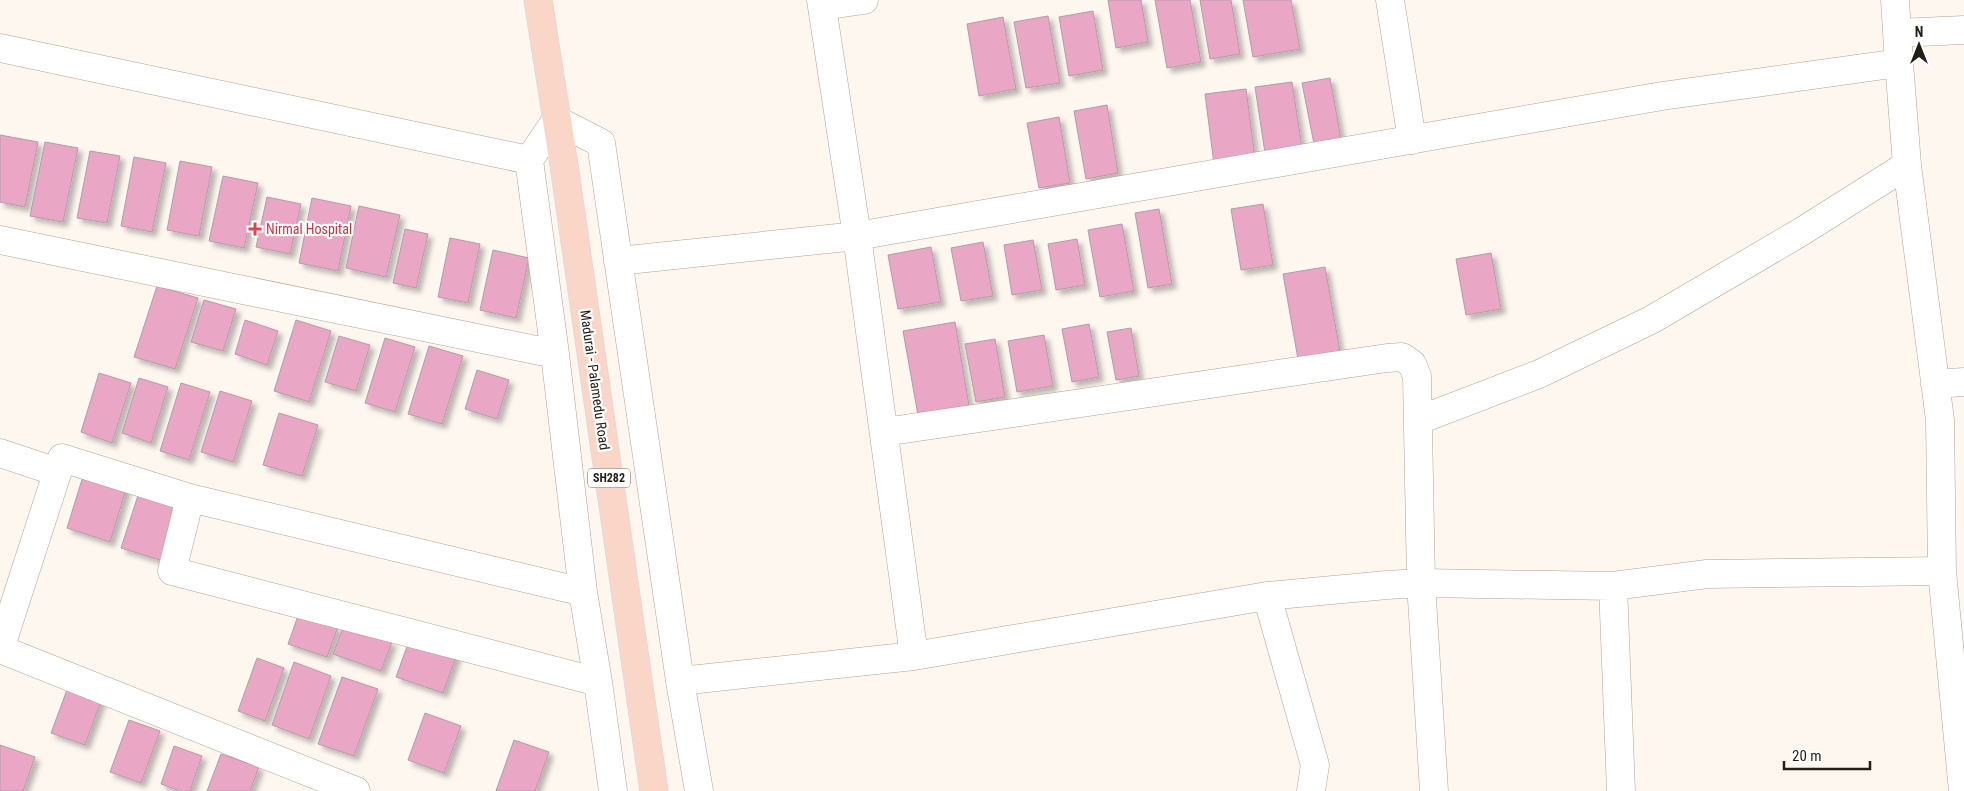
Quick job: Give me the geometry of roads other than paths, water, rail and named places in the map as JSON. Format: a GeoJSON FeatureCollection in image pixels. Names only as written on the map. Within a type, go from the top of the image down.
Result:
{"type":"FeatureCollection","features":[{"type":"Feature","properties":{"kind":"main road","name":"Madurai - Palamedu Road"},"geometry":{"type":"LineString","coordinates":[[538,0],[564,166],[654,791]]}},
{"type":"Feature","properties":{"kind":"street"},"geometry":{"type":"LineString","coordinates":[[864,0],[821,3],[858,236],[914,656]]}},
{"type":"Feature","properties":{"kind":"street"},"geometry":{"type":"LineString","coordinates":[[1390,0],[1412,140]]}},
{"type":"Feature","properties":{"kind":"street"},"geometry":{"type":"LineString","coordinates":[[1895,0],[1907,165],[1940,420],[1942,571],[1963,763],[1963,791]]}},
{"type":"Feature","properties":{"kind":"street"},"geometry":{"type":"LineString","coordinates":[[1897,33],[1964,30]]}},
{"type":"Feature","properties":{"kind":"street"},"geometry":{"type":"LineString","coordinates":[[0,48],[529,160]]}},
{"type":"Feature","properties":{"kind":"street"},"geometry":{"type":"LineString","coordinates":[[618,261],[858,236],[1662,96],[1899,63]]}},
{"type":"Feature","properties":{"kind":"street"},"geometry":{"type":"LineString","coordinates":[[613,791],[583,592],[555,354],[529,160],[556,120],[601,144],[680,681],[699,791]]}},
{"type":"Feature","properties":{"kind":"street"},"geometry":{"type":"LineString","coordinates":[[1419,420],[1539,374],[1651,320],[1800,232],[1907,165]]}},
{"type":"Feature","properties":{"kind":"street"},"geometry":{"type":"LineString","coordinates":[[0,240],[555,354]]}},
{"type":"Feature","properties":{"kind":"street"},"geometry":{"type":"LineString","coordinates":[[884,432],[1377,359],[1402,357],[1412,364],[1417,376],[1422,583],[1434,791]]}},
{"type":"Feature","properties":{"kind":"street"},"geometry":{"type":"LineString","coordinates":[[1935,384],[1964,382]]}},
{"type":"Feature","properties":{"kind":"street"},"geometry":{"type":"LineString","coordinates":[[0,453],[57,472]]}},
{"type":"Feature","properties":{"kind":"street"},"geometry":{"type":"LineString","coordinates":[[356,791],[0,650],[62,458],[190,498],[583,592]]}},
{"type":"Feature","properties":{"kind":"street"},"geometry":{"type":"LineString","coordinates":[[190,498],[172,571],[598,682]]}},
{"type":"Feature","properties":{"kind":"street"},"geometry":{"type":"LineString","coordinates":[[680,681],[914,656],[1267,596],[1387,585],[1422,583],[1613,586],[1707,574],[1942,571]]}},
{"type":"Feature","properties":{"kind":"street"},"geometry":{"type":"LineString","coordinates":[[1613,586],[1621,791]]}},
{"type":"Feature","properties":{"kind":"street"},"geometry":{"type":"LineString","coordinates":[[1267,596],[1315,764],[1311,791]]}},
{"type":"Feature","properties":{"kind":"place","name":"Nirmal Hospital"},"geometry":{"type":"Point","coordinates":[255,229]}}]}
